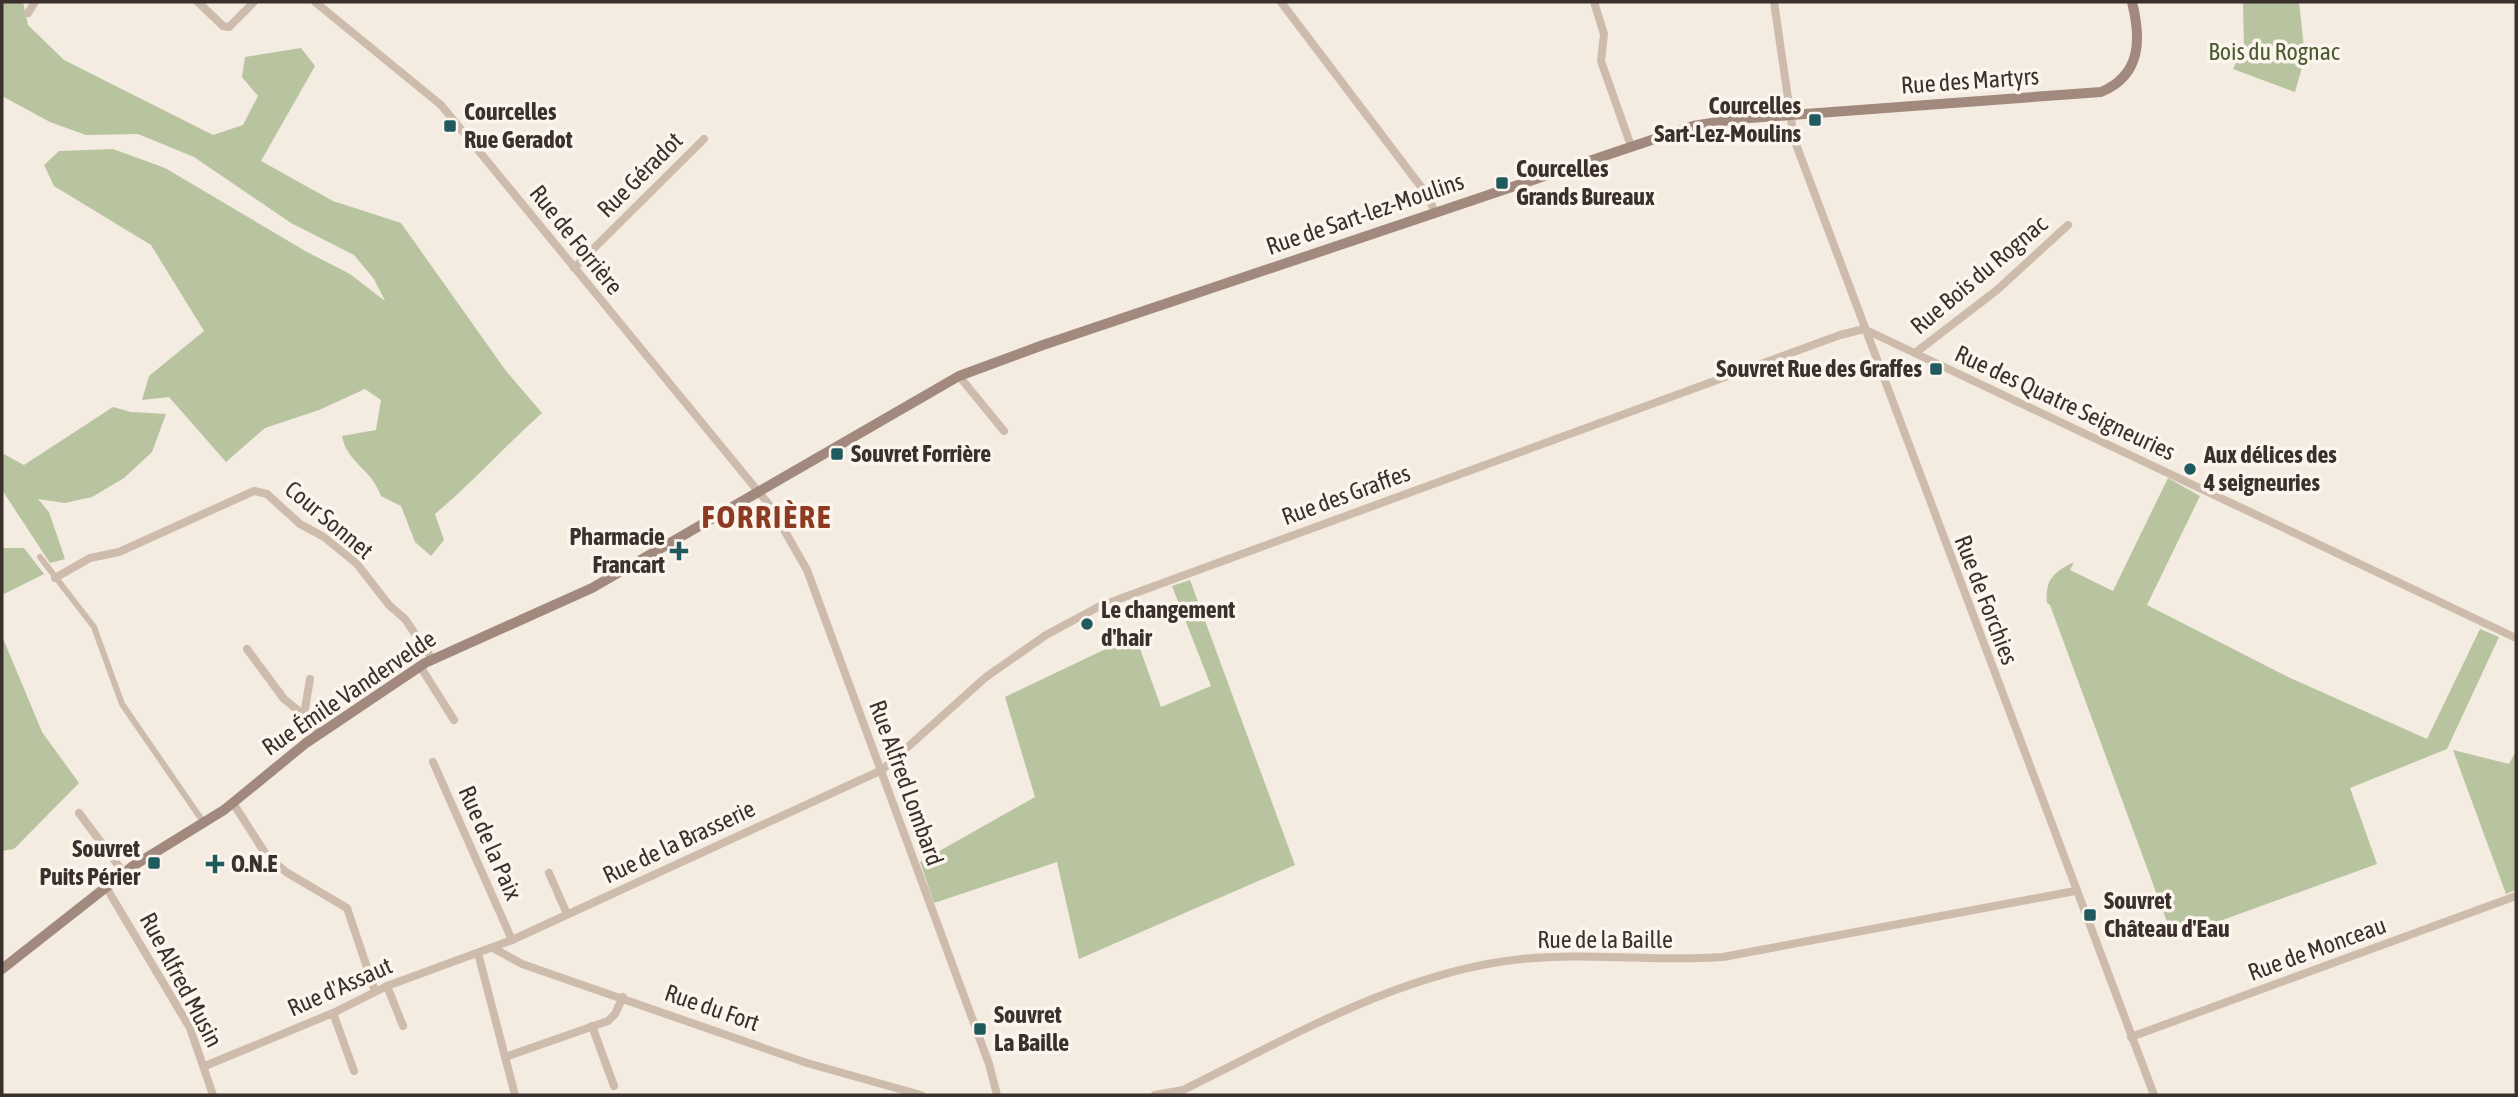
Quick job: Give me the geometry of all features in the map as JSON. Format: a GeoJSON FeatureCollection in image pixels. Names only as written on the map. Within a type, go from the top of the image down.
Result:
{"type":"FeatureCollection","features":[{"type":"Feature","properties":{"kind":"main road","name":"Rue des Martyrs"},"geometry":{"type":"LineString","coordinates":[[1790,115],[2094,94],[2120,81],[2136,56],[2139,36],[2132,2]]}},
{"type":"Feature","properties":{"kind":"main road","name":"Rue de Sart-lez-Moulins"},"geometry":{"type":"LineString","coordinates":[[760,493],[959,376],[1693,126],[1790,115]]}},
{"type":"Feature","properties":{"kind":"main road","name":"Rue Émile Vandervelde"},"geometry":{"type":"LineString","coordinates":[[4,962],[124,873],[233,803],[320,734],[432,659],[592,588],[760,493]]}},
{"type":"Feature","properties":{"kind":"street"},"geometry":{"type":"LineString","coordinates":[[28,13],[35,2]]}},
{"type":"Feature","properties":{"kind":"street"},"geometry":{"type":"LineString","coordinates":[[198,2],[223,26],[229,27],[254,2]]}},
{"type":"Feature","properties":{"kind":"street","name":"Rue de Forrière"},"geometry":{"type":"LineString","coordinates":[[315,2],[441,106],[760,493]]}},
{"type":"Feature","properties":{"kind":"street"},"geometry":{"type":"LineString","coordinates":[[1281,2],[1428,196],[1435,212]]}},
{"type":"Feature","properties":{"kind":"street"},"geometry":{"type":"LineString","coordinates":[[1594,2],[1604,34],[1601,61],[1631,146]]}},
{"type":"Feature","properties":{"kind":"street","name":"Rue de Forchies"},"geometry":{"type":"LineString","coordinates":[[1774,2],[1794,139],[2154,1095]]}},
{"type":"Feature","properties":{"kind":"street","name":"Rue Géradot"},"geometry":{"type":"LineString","coordinates":[[574,268],[704,139]]}},
{"type":"Feature","properties":{"kind":"street","name":"Rue Bois du Rognac"},"geometry":{"type":"LineString","coordinates":[[1915,353],[1997,290],[2068,225]]}},
{"type":"Feature","properties":{"kind":"street","name":"Rue des Quatre Seigneuries"},"geometry":{"type":"LineString","coordinates":[[1864,329],[2516,638]]}},
{"type":"Feature","properties":{"kind":"street","name":"Rue des Graffes"},"geometry":{"type":"LineString","coordinates":[[882,770],[986,677],[1046,635],[1100,606],[1827,339],[1864,329]]}},
{"type":"Feature","properties":{"kind":"street"},"geometry":{"type":"LineString","coordinates":[[959,376],[1004,431]]}},
{"type":"Feature","properties":{"kind":"street","name":"Cour Sonnet"},"geometry":{"type":"LineString","coordinates":[[55,578],[90,558],[119,552],[254,491],[267,494],[300,524],[324,537],[357,564],[389,604],[405,619],[432,659]]}},
{"type":"Feature","properties":{"kind":"street","name":"Rue Alfred Lombard"},"geometry":{"type":"LineString","coordinates":[[760,493],[793,541],[807,570],[989,1064],[997,1095]]}},
{"type":"Feature","properties":{"kind":"street"},"geometry":{"type":"LineString","coordinates":[[40,557],[94,627],[111,681],[126,711],[204,823]]}},
{"type":"Feature","properties":{"kind":"street"},"geometry":{"type":"LineString","coordinates":[[247,649],[284,699],[304,715],[320,734]]}},
{"type":"Feature","properties":{"kind":"street"},"geometry":{"type":"LineString","coordinates":[[421,666],[454,720]]}},
{"type":"Feature","properties":{"kind":"street"},"geometry":{"type":"LineString","coordinates":[[304,715],[310,679]]}},
{"type":"Feature","properties":{"kind":"street","name":"Rue de la Paix"},"geometry":{"type":"LineString","coordinates":[[433,762],[512,940]]}},
{"type":"Feature","properties":{"kind":"street","name":"Rue de la Brasserie"},"geometry":{"type":"LineString","coordinates":[[493,948],[882,770]]}},
{"type":"Feature","properties":{"kind":"street"},"geometry":{"type":"LineString","coordinates":[[233,803],[267,856],[286,872],[346,908],[375,991]]}},
{"type":"Feature","properties":{"kind":"street"},"geometry":{"type":"LineString","coordinates":[[79,813],[124,873]]}},
{"type":"Feature","properties":{"kind":"street"},"geometry":{"type":"LineString","coordinates":[[549,873],[568,914]]}},
{"type":"Feature","properties":{"kind":"street","name":"Rue Alfred Musin"},"geometry":{"type":"LineString","coordinates":[[106,887],[190,1028],[213,1095]]}},
{"type":"Feature","properties":{"kind":"street","name":"Rue de la Baille"},"geometry":{"type":"LineString","coordinates":[[1155,1095],[1183,1090],[1357,1007],[1420,981],[1478,965],[1563,957],[1685,960],[1723,957],[2075,891]]}},
{"type":"Feature","properties":{"kind":"street","name":"Rue de Monceau"},"geometry":{"type":"LineString","coordinates":[[2131,1037],[2516,896]]}},
{"type":"Feature","properties":{"kind":"street","name":"Rue d'Assaut"},"geometry":{"type":"LineString","coordinates":[[205,1066],[333,1013],[387,986],[493,948]]}},
{"type":"Feature","properties":{"kind":"street","name":"Rue du Fort"},"geometry":{"type":"LineString","coordinates":[[493,948],[522,964],[807,1063],[921,1095]]}},
{"type":"Feature","properties":{"kind":"street"},"geometry":{"type":"LineString","coordinates":[[478,953],[515,1095]]}},
{"type":"Feature","properties":{"kind":"street"},"geometry":{"type":"LineString","coordinates":[[387,986],[403,1026]]}},
{"type":"Feature","properties":{"kind":"street"},"geometry":{"type":"LineString","coordinates":[[505,1057],[592,1027],[615,1014],[623,997]]}},
{"type":"Feature","properties":{"kind":"street"},"geometry":{"type":"LineString","coordinates":[[333,1013],[355,1071]]}},
{"type":"Feature","properties":{"kind":"street"},"geometry":{"type":"LineString","coordinates":[[592,1027],[614,1086]]}},
{"type":"Feature","properties":{"kind":"green space"},"geometry":{"type":"Polygon","coordinates":[[[2,2],[23,2],[28,25],[64,60],[213,135],[243,125],[258,96],[242,77],[245,57],[301,48],[315,66],[261,161],[333,201],[401,223],[506,371],[542,413],[435,514],[444,540],[431,556],[415,542],[401,506],[381,496],[377,486],[345,445],[342,436],[376,430],[381,400],[365,389],[319,410],[265,428],[226,462],[169,397],[142,400],[149,376],[204,331],[151,245],[54,186],[44,165],[59,151],[113,149],[165,168],[307,252],[350,274],[385,301],[374,279],[354,255],[291,223],[194,157],[138,134],[86,135],[50,122],[2,96],[2,2]]]}},
{"type":"Feature","properties":{"kind":"green space","name":"Bois du Rognac"},"geometry":{"type":"Polygon","coordinates":[[[2243,2],[2299,2],[2305,57],[2295,92],[2233,69],[2244,46],[2243,2]]]}},
{"type":"Feature","properties":{"kind":"green space"},"geometry":{"type":"Polygon","coordinates":[[[113,407],[131,412],[166,414],[152,452],[124,478],[92,497],[65,503],[38,499],[49,512],[65,559],[50,563],[2,490],[2,453],[24,465],[113,407]]]}},
{"type":"Feature","properties":{"kind":"green space"},"geometry":{"type":"Polygon","coordinates":[[[2168,478],[2200,496],[2147,605],[2288,677],[2427,739],[2480,629],[2499,637],[2447,749],[2350,788],[2377,864],[2173,938],[2050,605],[2047,603],[2052,577],[2074,562],[2070,570],[2113,591],[2168,478]]]}},
{"type":"Feature","properties":{"kind":"green space"},"geometry":{"type":"Polygon","coordinates":[[[2,548],[24,548],[44,574],[2,595],[2,548]]]}},
{"type":"Feature","properties":{"kind":"green space"},"geometry":{"type":"Polygon","coordinates":[[[1190,580],[1295,865],[1079,959],[1057,862],[934,903],[920,862],[1035,797],[1005,697],[1135,635],[1161,707],[1211,686],[1172,586],[1190,580]]]}},
{"type":"Feature","properties":{"kind":"green space"},"geometry":{"type":"Polygon","coordinates":[[[2,636],[42,732],[79,783],[14,849],[2,851],[2,636]]]}},
{"type":"Feature","properties":{"kind":"green space"},"geometry":{"type":"Polygon","coordinates":[[[2453,750],[2509,764],[2516,751],[2516,890],[2506,894],[2453,750]]]}},
{"type":"Feature","properties":{"kind":"place","name":"Courcelles Sart-Lez-Moulins"},"geometry":{"type":"Point","coordinates":[1815,120]}},
{"type":"Feature","properties":{"kind":"place","name":"Courcelles Rue Geradot"},"geometry":{"type":"Point","coordinates":[450,126]}},
{"type":"Feature","properties":{"kind":"place","name":"Courcelles Grands Bureaux"},"geometry":{"type":"Point","coordinates":[1502,183]}},
{"type":"Feature","properties":{"kind":"place","name":"Souvret Rue des Graffes"},"geometry":{"type":"Point","coordinates":[1936,369]}},
{"type":"Feature","properties":{"kind":"place","name":"Souvret Forrière"},"geometry":{"type":"Point","coordinates":[837,454]}},
{"type":"Feature","properties":{"kind":"place","name":"Aux délices des 4 seigneuries"},"geometry":{"type":"Point","coordinates":[2190,469]}},
{"type":"Feature","properties":{"kind":"place","name":"Pharmacie Francart"},"geometry":{"type":"Point","coordinates":[679,551]}},
{"type":"Feature","properties":{"kind":"place","name":"Le changement d'hair"},"geometry":{"type":"Point","coordinates":[1087,624]}},
{"type":"Feature","properties":{"kind":"place","name":"Souvret Puits Périer"},"geometry":{"type":"Point","coordinates":[154,863]}},
{"type":"Feature","properties":{"kind":"place","name":"O.N.E"},"geometry":{"type":"Point","coordinates":[215,864]}},
{"type":"Feature","properties":{"kind":"place","name":"Souvret Château d'Eau"},"geometry":{"type":"Point","coordinates":[2090,915]}},
{"type":"Feature","properties":{"kind":"place","name":"Souvret La Baille"},"geometry":{"type":"Point","coordinates":[980,1029]}},
{"type":"Feature","properties":{"kind":"district","name":"FORRIÈRE"},"geometry":{"type":"Point","coordinates":[767,517]}}]}
